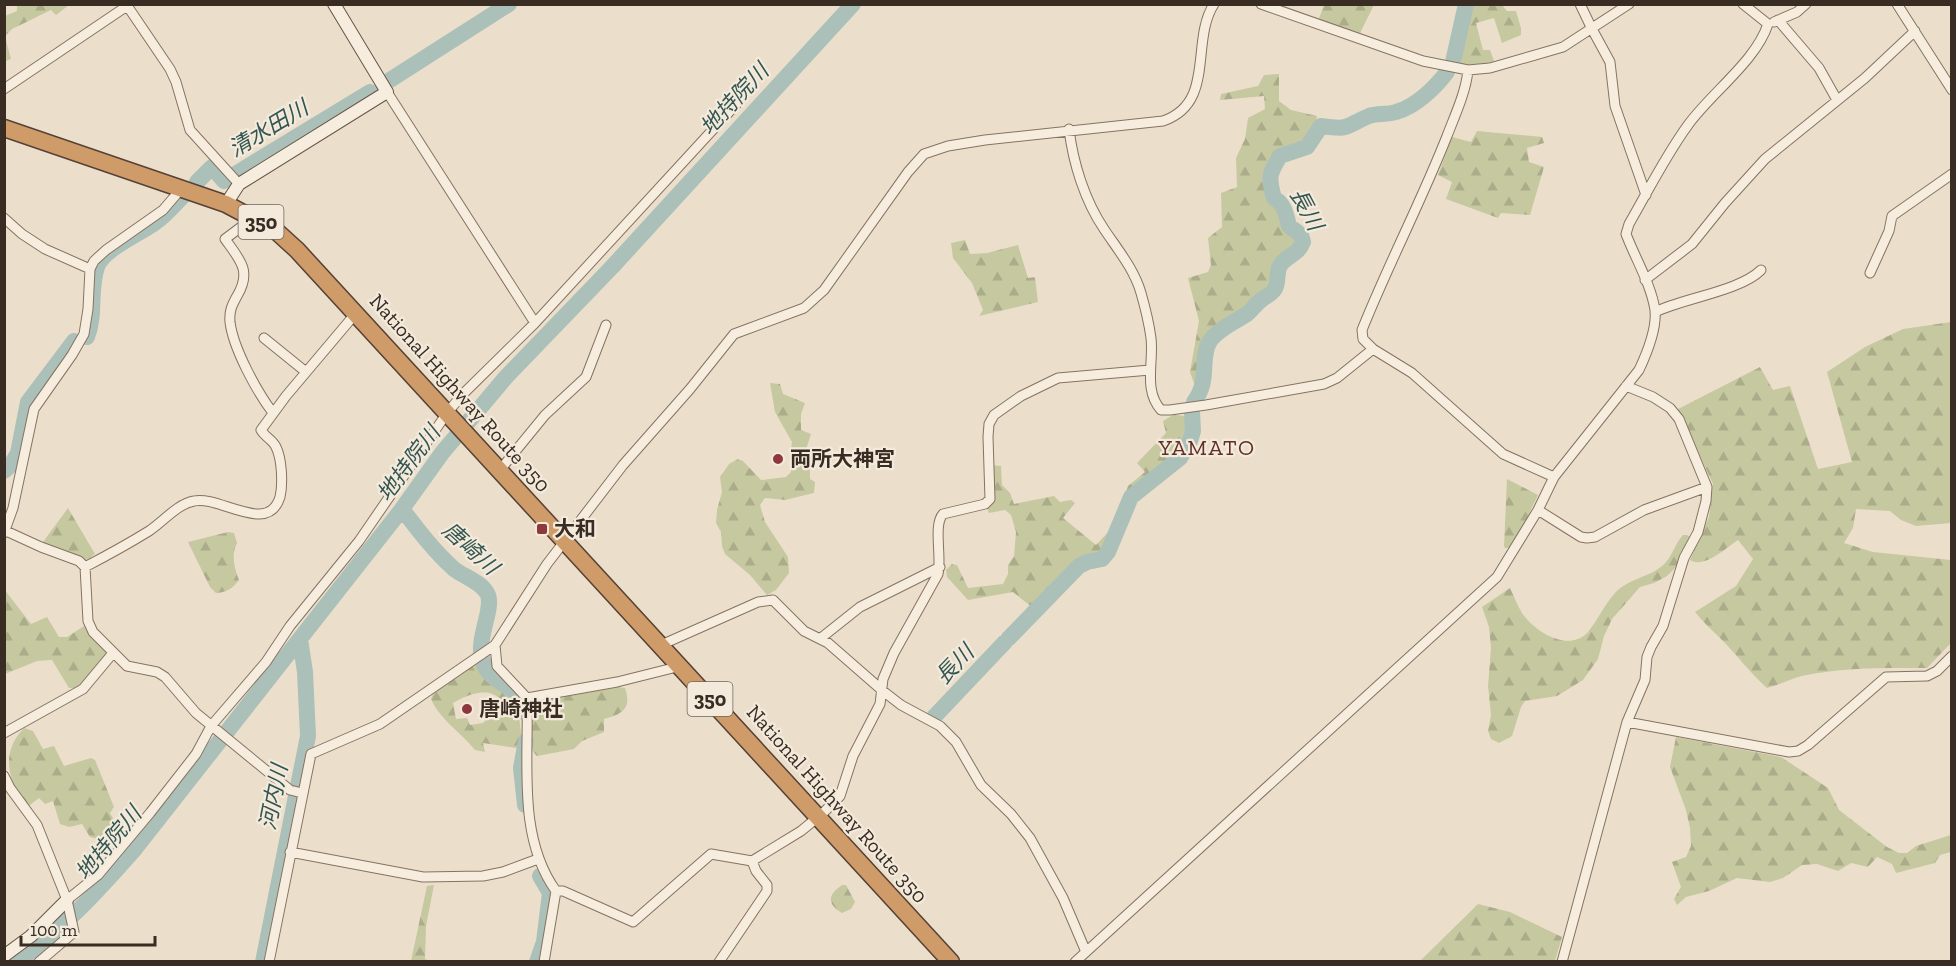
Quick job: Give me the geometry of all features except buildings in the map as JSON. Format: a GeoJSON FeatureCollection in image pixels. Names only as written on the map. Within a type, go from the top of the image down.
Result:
{"type":"FeatureCollection","features":[{"type":"Feature","properties":{"kind":"highway","name":"National Highway Route 350"},"geometry":{"type":"LineString","coordinates":[[4,128],[226,204],[275,230],[356,313],[951,962]]}},
{"type":"Feature","properties":{"kind":"street"},"geometry":{"type":"LineString","coordinates":[[334,4],[387,92],[536,323]]}},
{"type":"Feature","properties":{"kind":"street"},"geometry":{"type":"LineString","coordinates":[[269,962],[311,754],[380,724],[495,645],[530,588],[623,465],[690,389],[734,334],[804,308],[824,290],[908,172],[924,154],[942,147],[984,140],[1069,129],[1163,121],[1178,113],[1192,97],[1197,87],[1204,33],[1214,4]]}},
{"type":"Feature","properties":{"kind":"street"},"geometry":{"type":"LineString","coordinates":[[1261,4],[1423,61],[1468,70],[1490,68],[1563,47],[1629,4]]}},
{"type":"Feature","properties":{"kind":"street"},"geometry":{"type":"LineString","coordinates":[[1580,4],[1610,62],[1615,106],[1646,195]]}},
{"type":"Feature","properties":{"kind":"street"},"geometry":{"type":"LineString","coordinates":[[1743,4],[1768,24]]}},
{"type":"Feature","properties":{"kind":"street"},"geometry":{"type":"LineString","coordinates":[[1075,962],[1497,577],[1538,510],[1554,477],[1639,370],[1645,357],[1655,312],[1626,234],[1629,224],[1689,123],[1736,72],[1759,41],[1768,24],[1797,12],[1806,4]]}},
{"type":"Feature","properties":{"kind":"street"},"geometry":{"type":"LineString","coordinates":[[1897,4],[1952,90]]}},
{"type":"Feature","properties":{"kind":"street"},"geometry":{"type":"LineString","coordinates":[[4,89],[127,5],[170,69],[190,130],[235,179]]}},
{"type":"Feature","properties":{"kind":"street"},"geometry":{"type":"LineString","coordinates":[[1778,20],[1819,68],[1838,100]]}},
{"type":"Feature","properties":{"kind":"street"},"geometry":{"type":"LineString","coordinates":[[1645,280],[1692,244],[1765,159],[1865,78],[1915,31]]}},
{"type":"Feature","properties":{"kind":"street"},"geometry":{"type":"LineString","coordinates":[[1468,70],[1456,113],[1435,166],[1383,277],[1362,330],[1363,339],[1373,349],[1412,373],[1503,454],[1554,477]]}},
{"type":"Feature","properties":{"kind":"street"},"geometry":{"type":"LineString","coordinates":[[226,204],[235,179],[387,92]]}},
{"type":"Feature","properties":{"kind":"street"},"geometry":{"type":"LineString","coordinates":[[4,956],[31,936],[67,900],[98,875],[150,813],[266,662],[290,626],[359,541],[462,395],[536,323],[742,98]]}},
{"type":"Feature","properties":{"kind":"street"},"geometry":{"type":"LineString","coordinates":[[1069,129],[1071,144],[1089,201],[1104,229],[1115,242],[1135,275],[1141,292],[1151,338],[1152,359],[1149,380],[1157,405],[1161,410],[1324,384],[1337,378],[1373,349]]}},
{"type":"Feature","properties":{"kind":"street"},"geometry":{"type":"LineString","coordinates":[[1870,273],[1892,216],[1952,174]]}},
{"type":"Feature","properties":{"kind":"street"},"geometry":{"type":"LineString","coordinates":[[181,189],[163,210],[94,261],[90,269],[84,334],[34,409],[5,532],[40,548],[79,561],[85,567],[88,621],[93,632],[113,653],[127,666],[158,672],[165,677],[186,704],[214,728],[290,790],[302,793]]}},
{"type":"Feature","properties":{"kind":"street"},"geometry":{"type":"LineString","coordinates":[[251,216],[249,221],[225,239],[243,266],[245,279],[231,307],[230,321],[237,348],[273,413]]}},
{"type":"Feature","properties":{"kind":"street"},"geometry":{"type":"LineString","coordinates":[[4,218],[22,234],[45,249],[90,269]]}},
{"type":"Feature","properties":{"kind":"street"},"geometry":{"type":"LineString","coordinates":[[1655,312],[1684,300],[1740,284],[1761,270]]}},
{"type":"Feature","properties":{"kind":"street"},"geometry":{"type":"LineString","coordinates":[[85,567],[142,535],[182,506],[194,501],[209,500],[248,514],[267,513],[274,508],[280,497],[278,454],[276,445],[261,430],[356,313]]}},
{"type":"Feature","properties":{"kind":"street"},"geometry":{"type":"LineString","coordinates":[[500,470],[545,415],[586,377],[606,325]]}},
{"type":"Feature","properties":{"kind":"street"},"geometry":{"type":"LineString","coordinates":[[264,338],[306,372]]}},
{"type":"Feature","properties":{"kind":"street"},"geometry":{"type":"LineString","coordinates":[[556,891],[563,891],[633,922],[711,854],[752,861],[801,831],[819,817],[840,796],[852,756],[880,704],[883,679],[894,652],[939,574],[937,524],[939,518],[943,514],[985,504],[990,500],[988,437],[989,424],[994,415],[1021,396],[1058,378],[1150,370]]}},
{"type":"Feature","properties":{"kind":"street"},"geometry":{"type":"LineString","coordinates":[[1562,962],[1628,722],[1645,680],[1651,647],[1663,626],[1684,558],[1698,532],[1707,501],[1707,487],[1679,419],[1670,408],[1653,397],[1626,386]]}},
{"type":"Feature","properties":{"kind":"street"},"geometry":{"type":"LineString","coordinates":[[1538,510],[1581,537],[1595,537],[1644,510],[1707,487]]}},
{"type":"Feature","properties":{"kind":"street"},"geometry":{"type":"LineString","coordinates":[[821,638],[860,607],[940,567]]}},
{"type":"Feature","properties":{"kind":"street"},"geometry":{"type":"LineString","coordinates":[[661,645],[766,600],[773,600],[804,632],[821,638],[883,692],[939,726],[956,742],[981,785],[1011,814],[1029,838],[1063,898],[1086,952]]}},
{"type":"Feature","properties":{"kind":"street"},"geometry":{"type":"LineString","coordinates":[[495,645],[497,666],[527,698],[528,796],[532,832],[538,859],[556,891],[544,962]]}},
{"type":"Feature","properties":{"kind":"street"},"geometry":{"type":"LineString","coordinates":[[5,734],[83,689],[113,653]]}},
{"type":"Feature","properties":{"kind":"street"},"geometry":{"type":"LineString","coordinates":[[1628,722],[1789,752],[1798,751],[1808,745],[1886,677],[1927,676],[1938,671],[1952,656]]}},
{"type":"Feature","properties":{"kind":"street"},"geometry":{"type":"LineString","coordinates":[[527,698],[617,682],[681,666]]}},
{"type":"Feature","properties":{"kind":"street"},"geometry":{"type":"LineString","coordinates":[[4,776],[37,825],[67,900],[74,932],[39,962]]}},
{"type":"Feature","properties":{"kind":"street"},"geometry":{"type":"LineString","coordinates":[[290,852],[423,877],[483,876],[503,872],[538,859]]}},
{"type":"Feature","properties":{"kind":"street"},"geometry":{"type":"LineString","coordinates":[[718,962],[767,891],[767,885],[756,871],[752,861]]}},
{"type":"Feature","properties":{"kind":"green space"},"geometry":{"type":"Polygon","coordinates":[[[17,5],[69,5],[56,15],[51,10],[12,29],[5,36],[11,59],[6,61],[4,59],[5,16],[17,11],[17,5]]]}},
{"type":"Feature","properties":{"kind":"green space"},"geometry":{"type":"Polygon","coordinates":[[[1324,5],[1374,5],[1360,33],[1318,21],[1324,5]]]}},
{"type":"Feature","properties":{"kind":"green space"},"geometry":{"type":"Polygon","coordinates":[[[1470,5],[1502,5],[1507,11],[1516,11],[1521,28],[1521,35],[1502,43],[1494,18],[1476,23],[1483,50],[1490,50],[1494,61],[1485,65],[1456,64],[1470,5]]]}},
{"type":"Feature","properties":{"kind":"green space"},"geometry":{"type":"Polygon","coordinates":[[[1279,74],[1279,101],[1291,110],[1317,116],[1315,127],[1305,144],[1278,153],[1265,172],[1265,184],[1272,200],[1279,205],[1287,229],[1299,240],[1298,246],[1276,266],[1273,286],[1244,312],[1208,336],[1202,346],[1201,384],[1195,386],[1190,372],[1199,321],[1188,278],[1208,272],[1211,265],[1208,238],[1222,227],[1221,193],[1237,187],[1236,158],[1245,139],[1248,118],[1265,109],[1264,96],[1220,100],[1221,94],[1258,86],[1264,75],[1279,74]]]}},
{"type":"Feature","properties":{"kind":"green space"},"geometry":{"type":"Polygon","coordinates":[[[1477,131],[1542,137],[1544,143],[1527,148],[1529,162],[1544,167],[1530,215],[1501,213],[1498,218],[1446,199],[1452,182],[1438,175],[1452,137],[1471,142],[1477,131]]]}},
{"type":"Feature","properties":{"kind":"green space"},"geometry":{"type":"Polygon","coordinates":[[[965,240],[970,254],[987,253],[1018,245],[1028,278],[1035,277],[1038,302],[979,316],[983,310],[972,283],[953,258],[951,243],[965,240]]]}},
{"type":"Feature","properties":{"kind":"green space"},"geometry":{"type":"Polygon","coordinates":[[[1951,322],[1951,523],[1916,526],[1901,520],[1890,511],[1856,509],[1853,528],[1844,543],[1873,552],[1951,560],[1951,643],[1927,668],[1833,671],[1802,676],[1767,688],[1695,612],[1736,586],[1753,559],[1738,540],[1708,560],[1696,562],[1690,560],[1709,517],[1713,484],[1678,409],[1760,367],[1773,390],[1790,386],[1818,469],[1852,462],[1827,372],[1865,347],[1903,329],[1951,322]]]}},
{"type":"Feature","properties":{"kind":"green space"},"geometry":{"type":"Polygon","coordinates":[[[770,383],[780,384],[783,394],[805,403],[801,414],[801,430],[811,434],[804,456],[810,463],[810,479],[815,482],[814,493],[785,500],[765,498],[760,505],[765,522],[788,557],[789,573],[776,590],[767,595],[750,575],[725,554],[721,532],[716,523],[722,492],[720,477],[729,464],[738,459],[743,461],[761,480],[786,477],[791,472],[792,442],[775,412],[770,383]]]}},
{"type":"Feature","properties":{"kind":"green space"},"geometry":{"type":"Polygon","coordinates":[[[1173,415],[1185,416],[1190,421],[1190,431],[1176,457],[1129,495],[1105,552],[1074,566],[1033,608],[1013,592],[968,600],[947,577],[946,570],[952,564],[957,565],[968,588],[1003,584],[1008,574],[1008,565],[1014,556],[1016,532],[1011,515],[1005,510],[989,513],[986,506],[991,465],[1001,466],[1002,485],[1010,493],[1014,504],[1054,496],[1060,502],[1071,500],[1075,503],[1063,518],[1096,545],[1113,527],[1128,486],[1145,472],[1137,463],[1166,433],[1163,421],[1173,415]]]}},
{"type":"Feature","properties":{"kind":"green space"},"geometry":{"type":"Polygon","coordinates":[[[1507,479],[1538,495],[1509,548],[1505,548],[1504,546],[1507,479]]]}},
{"type":"Feature","properties":{"kind":"green space"},"geometry":{"type":"Polygon","coordinates":[[[68,508],[95,554],[83,563],[42,548],[43,542],[68,508]]]}},
{"type":"Feature","properties":{"kind":"green space"},"geometry":{"type":"Polygon","coordinates":[[[228,532],[234,533],[237,543],[234,561],[239,580],[229,590],[216,593],[210,587],[188,542],[228,532]]]}},
{"type":"Feature","properties":{"kind":"green space"},"geometry":{"type":"Polygon","coordinates":[[[1683,535],[1690,537],[1675,568],[1667,576],[1640,587],[1612,619],[1604,636],[1598,659],[1583,680],[1557,696],[1525,701],[1512,736],[1499,743],[1491,739],[1488,731],[1491,715],[1488,686],[1491,648],[1489,627],[1482,607],[1510,588],[1522,613],[1535,627],[1553,638],[1572,641],[1588,632],[1620,588],[1662,566],[1669,559],[1683,535]]]}},
{"type":"Feature","properties":{"kind":"green space"},"geometry":{"type":"Polygon","coordinates":[[[4,589],[31,624],[47,617],[59,637],[67,637],[84,626],[107,654],[78,688],[69,688],[52,660],[37,661],[5,674],[4,589]]]}},
{"type":"Feature","properties":{"kind":"green space"},"geometry":{"type":"Polygon","coordinates":[[[488,653],[500,676],[503,688],[515,696],[510,699],[500,699],[483,692],[464,697],[453,703],[456,719],[467,718],[470,725],[483,723],[499,711],[518,707],[522,742],[516,748],[483,743],[485,752],[475,750],[445,720],[431,699],[434,691],[488,653]]]}},
{"type":"Feature","properties":{"kind":"green space"},"geometry":{"type":"Polygon","coordinates":[[[619,687],[625,688],[626,705],[621,712],[604,719],[604,732],[582,741],[574,749],[537,756],[533,752],[531,706],[535,702],[619,687]]]}},
{"type":"Feature","properties":{"kind":"green space"},"geometry":{"type":"Polygon","coordinates":[[[24,728],[33,731],[43,749],[54,746],[64,766],[91,758],[95,760],[114,807],[110,813],[115,822],[109,834],[101,840],[90,837],[82,824],[69,827],[60,824],[53,801],[45,804],[39,798],[26,808],[15,787],[9,766],[12,747],[16,737],[24,728]]]}},
{"type":"Feature","properties":{"kind":"green space"},"geometry":{"type":"Polygon","coordinates":[[[1676,737],[1781,757],[1828,788],[1839,810],[1887,847],[1899,853],[1907,853],[1916,846],[1951,835],[1951,852],[1940,855],[1935,863],[1896,873],[1892,864],[1877,857],[1868,867],[1851,863],[1838,871],[1817,864],[1802,865],[1783,878],[1770,882],[1737,878],[1709,891],[1686,897],[1677,905],[1674,899],[1681,887],[1672,862],[1686,857],[1691,846],[1686,810],[1670,767],[1676,737]]]}},
{"type":"Feature","properties":{"kind":"green space"},"geometry":{"type":"Polygon","coordinates":[[[434,885],[426,926],[425,959],[430,961],[411,961],[427,886],[434,885]]]}},
{"type":"Feature","properties":{"kind":"green space"},"geometry":{"type":"Polygon","coordinates":[[[842,885],[846,885],[855,902],[851,909],[842,913],[833,906],[831,899],[834,892],[842,885]]]}},
{"type":"Feature","properties":{"kind":"green space"},"geometry":{"type":"Polygon","coordinates":[[[1478,904],[1510,912],[1562,937],[1555,961],[1420,961],[1478,904]]]}},
{"type":"Feature","properties":{"kind":"waterway","name":"清水田川"},"geometry":{"type":"LineString","coordinates":[[390,80],[509,4]]}},
{"type":"Feature","properties":{"kind":"waterway","name":"地持院川"},"geometry":{"type":"LineString","coordinates":[[17,962],[79,909],[134,850],[402,509],[442,453],[506,377],[612,267],[853,4]]}},
{"type":"Feature","properties":{"kind":"waterway","name":"長川"},"geometry":{"type":"LineString","coordinates":[[1453,62],[1466,4]]}},
{"type":"Feature","properties":{"kind":"waterway","name":"長川"},"geometry":{"type":"LineString","coordinates":[[1194,402],[1202,385],[1205,354],[1210,341],[1217,333],[1247,314],[1273,292],[1281,264],[1299,250],[1303,242],[1301,235],[1289,226],[1281,203],[1274,198],[1272,191],[1270,180],[1280,156],[1307,147],[1321,126],[1338,128],[1369,116],[1403,110],[1424,96],[1447,72]]}},
{"type":"Feature","properties":{"kind":"waterway","name":"清水田川"},"geometry":{"type":"LineString","coordinates":[[197,182],[212,167],[224,181],[370,92]]}},
{"type":"Feature","properties":{"kind":"waterway","name":"清水田川"},"geometry":{"type":"LineString","coordinates":[[87,337],[90,329],[93,285],[101,260],[114,248],[160,219],[183,196]]}},
{"type":"Feature","properties":{"kind":"waterway","name":"清水田川"},"geometry":{"type":"LineString","coordinates":[[4,471],[11,465],[18,453],[28,402],[74,341]]}},
{"type":"Feature","properties":{"kind":"waterway","name":"長川"},"geometry":{"type":"LineString","coordinates":[[1008,639],[1079,566],[1102,559],[1108,552],[1131,497],[1180,458],[1193,431],[1192,412]]}},
{"type":"Feature","properties":{"kind":"waterway","name":"唐崎川"},"geometry":{"type":"LineString","coordinates":[[402,509],[426,540],[454,569],[480,585],[487,593],[489,607],[482,636],[481,656],[484,665],[494,678],[518,696],[524,712]]}},
{"type":"Feature","properties":{"kind":"waterway","name":"河内川"},"geometry":{"type":"LineString","coordinates":[[263,962],[308,736],[305,672],[300,639]]}},
{"type":"Feature","properties":{"kind":"waterway","name":"長川"},"geometry":{"type":"LineString","coordinates":[[934,717],[1005,642]]}},
{"type":"Feature","properties":{"kind":"waterway","name":"唐崎川"},"geometry":{"type":"LineString","coordinates":[[525,805],[521,768],[526,741]]}},
{"type":"Feature","properties":{"kind":"waterway","name":"唐崎川"},"geometry":{"type":"LineString","coordinates":[[537,962],[544,942],[550,893],[540,876]]}},
{"type":"Feature","properties":{"kind":"place","name":"両所大神宮"},"geometry":{"type":"Point","coordinates":[778,459]}},
{"type":"Feature","properties":{"kind":"place","name":"大和"},"geometry":{"type":"Point","coordinates":[542,529]}},
{"type":"Feature","properties":{"kind":"place","name":"唐崎神社"},"geometry":{"type":"Point","coordinates":[467,709]}},
{"type":"Feature","properties":{"kind":"district","name":"YAMATO"},"geometry":{"type":"Point","coordinates":[1207,447]}}]}
